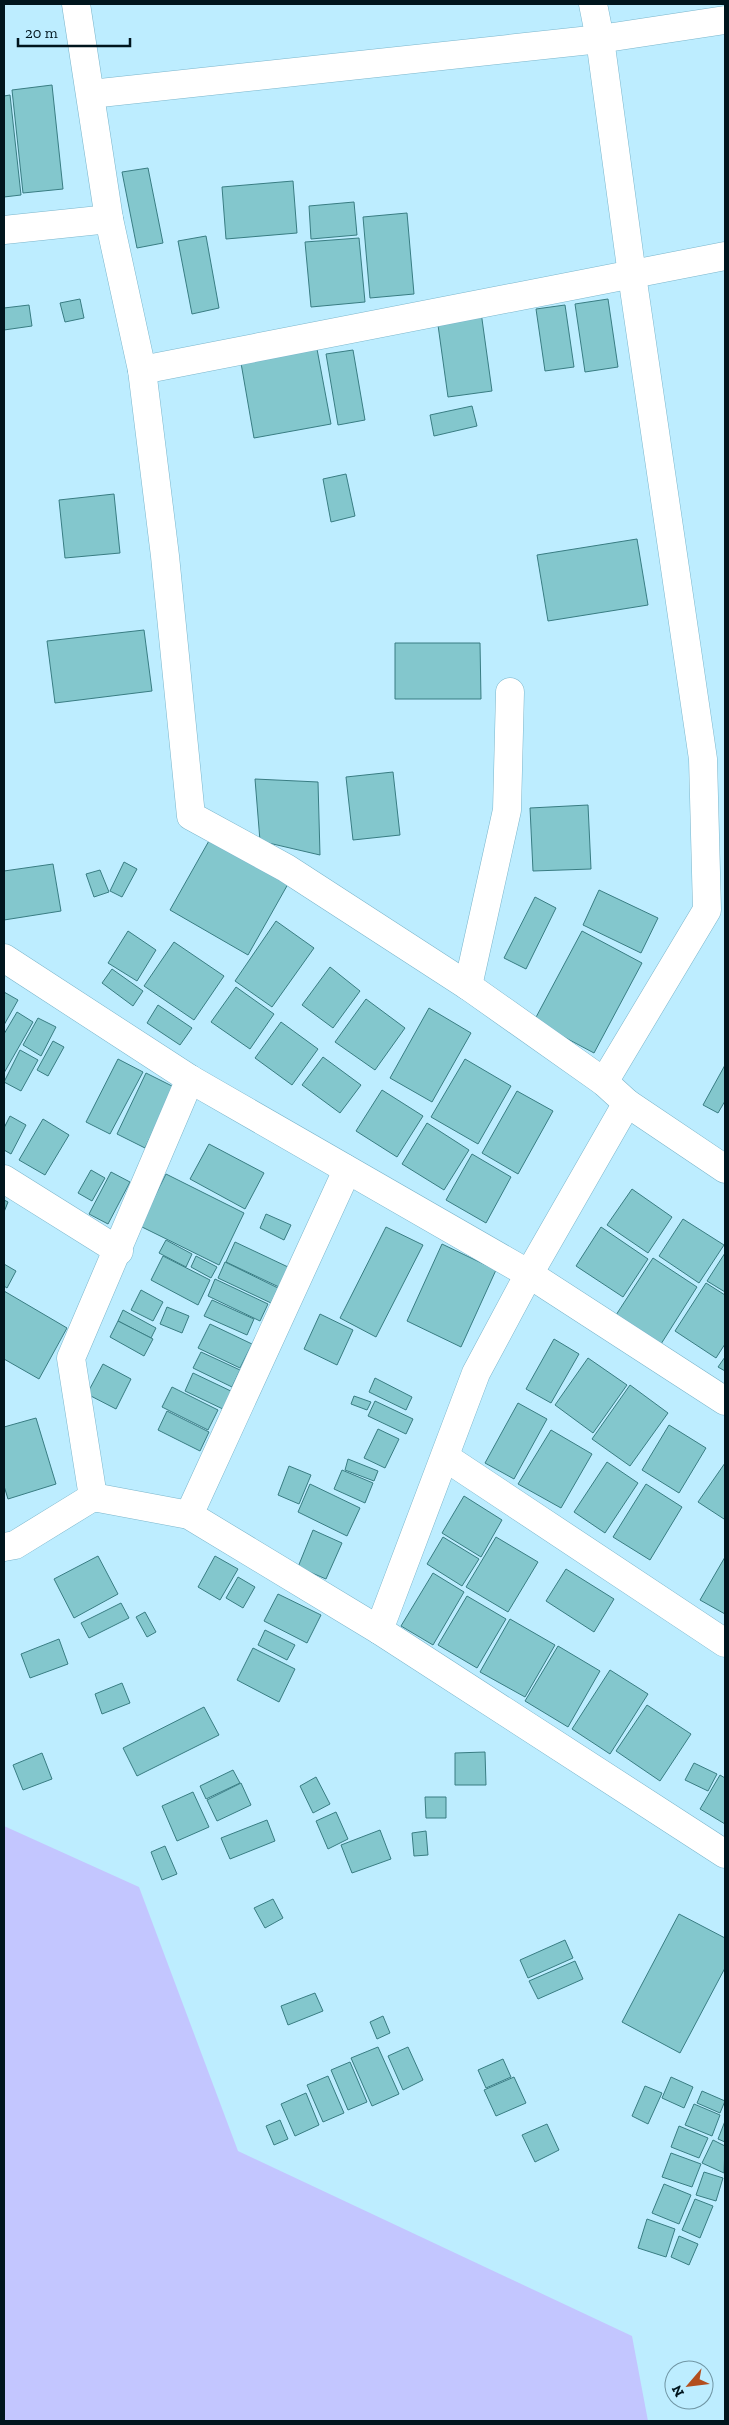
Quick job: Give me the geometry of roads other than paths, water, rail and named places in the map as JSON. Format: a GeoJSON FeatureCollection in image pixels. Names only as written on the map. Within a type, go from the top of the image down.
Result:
{"type":"FeatureCollection","features":[{"type":"Feature","properties":{"kind":"street"},"geometry":{"type":"LineString","coordinates":[[76,4],[109,219],[142,370],[165,556],[191,816],[286,868],[468,986],[604,1082],[626,1104],[725,1169]]}},
{"type":"Feature","properties":{"kind":"street"},"geometry":{"type":"LineString","coordinates":[[592,4],[600,39],[632,275],[714,759],[716,915],[604,1082]]}},
{"type":"Feature","properties":{"kind":"street"},"geometry":{"type":"LineString","coordinates":[[91,94],[600,39],[725,20]]}},
{"type":"Feature","properties":{"kind":"street"},"geometry":{"type":"LineString","coordinates":[[4,230],[109,219]]}},
{"type":"Feature","properties":{"kind":"street"},"geometry":{"type":"LineString","coordinates":[[142,370],[725,256]]}},
{"type":"Feature","properties":{"kind":"street"},"geometry":{"type":"LineString","coordinates":[[468,986],[507,810],[510,692]]}},
{"type":"Feature","properties":{"kind":"street"},"geometry":{"type":"LineString","coordinates":[[4,958],[190,1079],[529,1274],[725,1401]]}},
{"type":"Feature","properties":{"kind":"street"},"geometry":{"type":"LineString","coordinates":[[93,1497],[71,1358],[119,1251],[190,1079]]}},
{"type":"Feature","properties":{"kind":"street"},"geometry":{"type":"LineString","coordinates":[[379,1630],[476,1373],[529,1274],[626,1104]]}},
{"type":"Feature","properties":{"kind":"street"},"geometry":{"type":"LineString","coordinates":[[189,1515],[343,1179],[344,1168]]}},
{"type":"Feature","properties":{"kind":"street"},"geometry":{"type":"LineString","coordinates":[[4,1179],[119,1251]]}},
{"type":"Feature","properties":{"kind":"street"},"geometry":{"type":"LineString","coordinates":[[445,1457],[725,1643]]}},
{"type":"Feature","properties":{"kind":"street"},"geometry":{"type":"LineString","coordinates":[[4,1547],[15,1545],[93,1497],[189,1515],[379,1630],[725,1854]]}},
{"type":"Feature","properties":{"kind":"water"},"geometry":{"type":"Polygon","coordinates":[[[4,1826],[139,1887],[238,2151],[632,2336],[648,2421],[4,2421],[4,1826]]]}}]}
